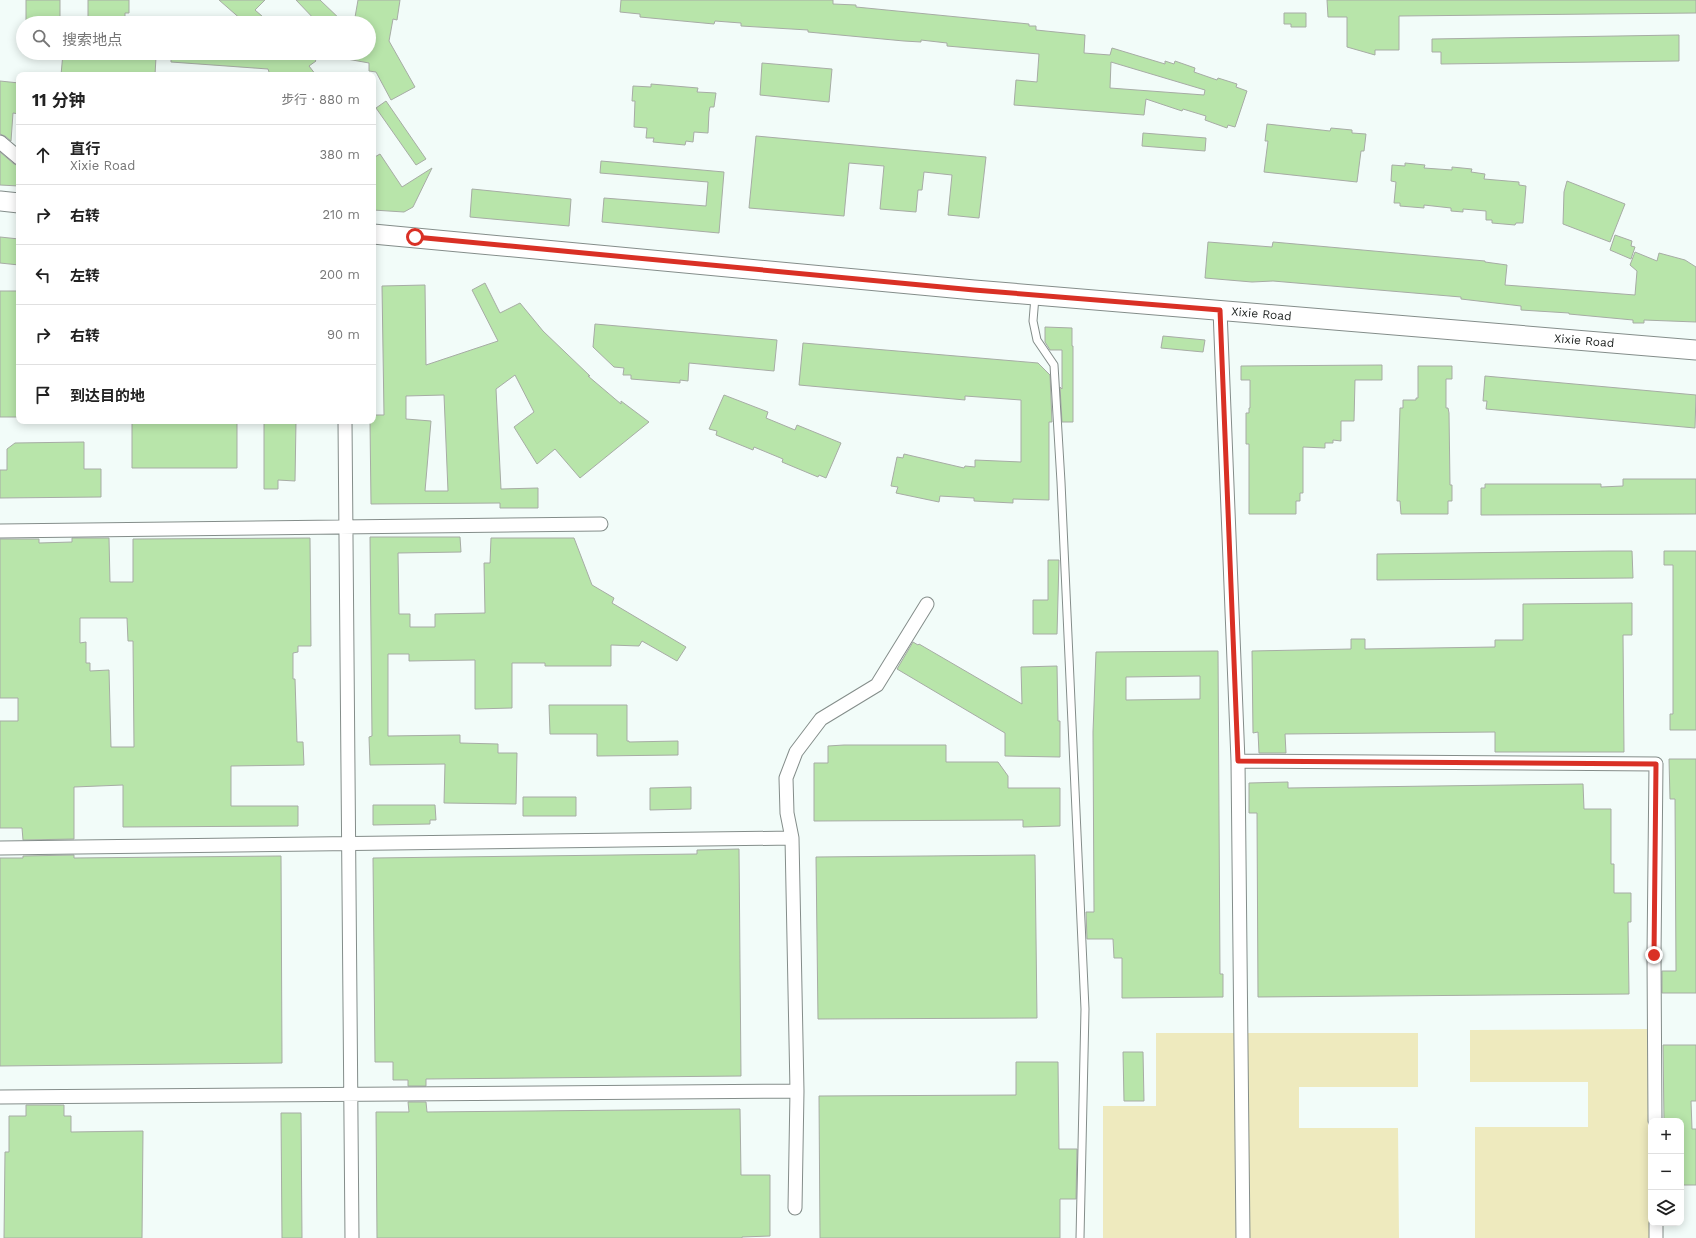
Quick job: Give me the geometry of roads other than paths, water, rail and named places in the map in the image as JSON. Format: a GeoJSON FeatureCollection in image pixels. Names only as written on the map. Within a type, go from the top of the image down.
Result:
{"type":"FeatureCollection","features":[{"type":"Feature","properties":{"kind":"street"},"geometry":{"type":"LineString","coordinates":[[0,142],[16,155]]}},
{"type":"Feature","properties":{"kind":"street"},"geometry":{"type":"LineString","coordinates":[[0,201],[16,203]]}},
{"type":"Feature","properties":{"kind":"street","name":"Xixie Road"},"geometry":{"type":"LineString","coordinates":[[376,234],[1035,294],[1696,350]]}},
{"type":"Feature","properties":{"kind":"street"},"geometry":{"type":"LineString","coordinates":[[1220,310],[1238,761],[1243,1238]]}},
{"type":"Feature","properties":{"kind":"street"},"geometry":{"type":"LineString","coordinates":[[345,424],[352,1238]]}},
{"type":"Feature","properties":{"kind":"street"},"geometry":{"type":"LineString","coordinates":[[0,531],[601,524]]}},
{"type":"Feature","properties":{"kind":"street"},"geometry":{"type":"LineString","coordinates":[[795,1208],[796,1091],[792,838],[787,813],[786,778],[796,752],[821,719],[877,685],[927,604]]}},
{"type":"Feature","properties":{"kind":"street"},"geometry":{"type":"LineString","coordinates":[[1238,761],[1656,764],[1654,955],[1655,1118]]}},
{"type":"Feature","properties":{"kind":"street"},"geometry":{"type":"LineString","coordinates":[[0,848],[792,838]]}},
{"type":"Feature","properties":{"kind":"street"},"geometry":{"type":"LineString","coordinates":[[0,1097],[796,1091]]}},
{"type":"Feature","properties":{"kind":"street"},"geometry":{"type":"LineString","coordinates":[[1656,1226],[1656,1238]]}},
{"type":"Feature","properties":{"kind":"lane"},"geometry":{"type":"LineString","coordinates":[[1035,294],[1033,321],[1037,340],[1054,365],[1062,490],[1085,1010],[1080,1238]]}}]}
